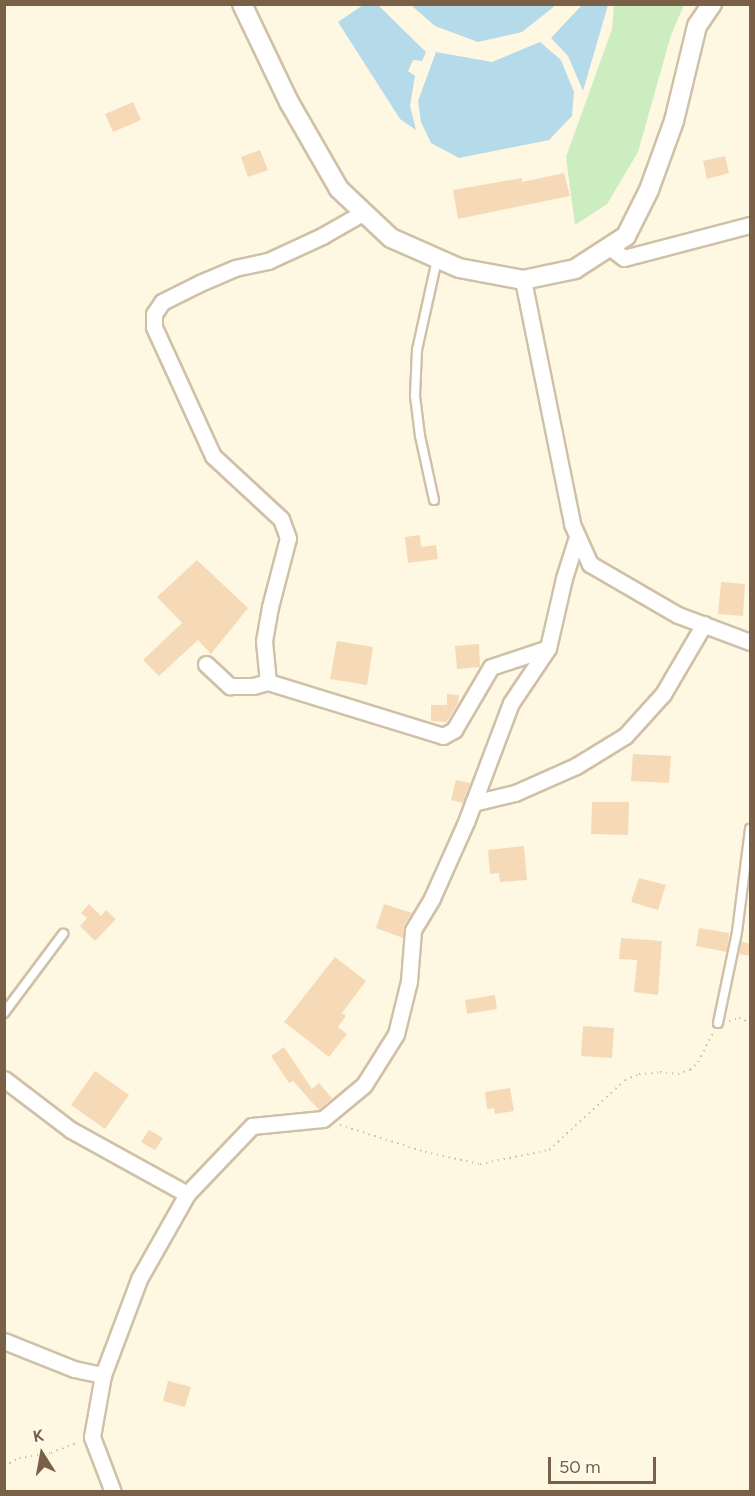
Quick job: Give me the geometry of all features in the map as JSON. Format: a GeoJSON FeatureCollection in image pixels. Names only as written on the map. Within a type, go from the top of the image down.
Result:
{"type":"FeatureCollection","features":[{"type":"Feature","properties":{"kind":"street"},"geometry":{"type":"LineString","coordinates":[[242,4],[289,102],[339,189],[391,238],[459,268],[523,280],[575,269],[626,236],[648,190],[674,121],[697,26],[712,4]]}},
{"type":"Feature","properties":{"kind":"street"},"geometry":{"type":"LineString","coordinates":[[268,682],[264,641],[288,537],[281,519],[213,456],[154,327],[154,314],[162,302],[200,283],[235,268],[268,261],[322,236],[363,212]]}},
{"type":"Feature","properties":{"kind":"street"},"geometry":{"type":"LineString","coordinates":[[608,246],[624,258],[750,225]]}},
{"type":"Feature","properties":{"kind":"street"},"geometry":{"type":"LineString","coordinates":[[523,280],[572,524],[590,564],[678,615],[750,642]]}},
{"type":"Feature","properties":{"kind":"street"},"geometry":{"type":"LineString","coordinates":[[113,1491],[92,1437],[103,1375],[139,1279],[188,1194],[252,1126],[323,1119],[364,1085],[396,1034],[409,981],[413,930],[432,898],[473,803],[511,703],[548,648],[564,578],[578,537]]}},
{"type":"Feature","properties":{"kind":"street"},"geometry":{"type":"LineString","coordinates":[[473,803],[516,793],[576,766],[624,736],[663,693],[704,624]]}},
{"type":"Feature","properties":{"kind":"street"},"geometry":{"type":"LineString","coordinates":[[206,664],[230,687],[253,686],[268,682],[443,736],[454,730],[491,667],[548,648]]}},
{"type":"Feature","properties":{"kind":"street"},"geometry":{"type":"LineString","coordinates":[[4,1079],[71,1130],[188,1194]]}},
{"type":"Feature","properties":{"kind":"street"},"geometry":{"type":"LineString","coordinates":[[4,1341],[74,1369],[103,1375]]}},
{"type":"Feature","properties":{"kind":"lane"},"geometry":{"type":"LineString","coordinates":[[435,500],[420,436],[415,396],[417,350],[438,259]]}},
{"type":"Feature","properties":{"kind":"lane"},"geometry":{"type":"LineString","coordinates":[[718,1023],[737,932],[750,829]]}},
{"type":"Feature","properties":{"kind":"lane"},"geometry":{"type":"LineString","coordinates":[[4,1013],[63,934]]}},
{"type":"Feature","properties":{"kind":"path"},"geometry":{"type":"LineString","coordinates":[[323,1119],[393,1142],[480,1164],[549,1150],[625,1080],[639,1074],[660,1072],[678,1074],[690,1070],[698,1062],[718,1023],[739,1018],[750,1022]]}},
{"type":"Feature","properties":{"kind":"path"},"geometry":{"type":"LineString","coordinates":[[4,1466],[19,1458],[51,1453],[92,1437]]}},
{"type":"Feature","properties":{"kind":"green space"},"geometry":{"type":"Polygon","coordinates":[[[614,5],[684,5],[671,35],[638,152],[607,204],[575,225],[566,157],[612,29],[614,5]]]}},
{"type":"Feature","properties":{"kind":"water"},"geometry":{"type":"Polygon","coordinates":[[[363,5],[378,5],[426,52],[422,61],[413,60],[408,71],[415,76],[410,106],[416,130],[400,119],[338,22],[363,5]]]}},
{"type":"Feature","properties":{"kind":"water"},"geometry":{"type":"Polygon","coordinates":[[[411,5],[556,5],[522,32],[478,42],[435,26],[411,5]]]}},
{"type":"Feature","properties":{"kind":"water"},"geometry":{"type":"Polygon","coordinates":[[[582,5],[608,5],[583,91],[568,56],[551,38],[582,5]]]}},
{"type":"Feature","properties":{"kind":"water"},"geometry":{"type":"Polygon","coordinates":[[[540,42],[561,60],[574,92],[572,116],[549,140],[459,158],[431,143],[421,122],[418,101],[436,52],[492,62],[540,42]]]}},
{"type":"Feature","properties":{"kind":"building"},"geometry":{"type":"Polygon","coordinates":[[[133,102],[141,120],[113,132],[105,114],[133,102]]]}},
{"type":"Feature","properties":{"kind":"building"},"geometry":{"type":"Polygon","coordinates":[[[260,150],[268,170],[248,177],[241,157],[260,150]]]}},
{"type":"Feature","properties":{"kind":"building"},"geometry":{"type":"Polygon","coordinates":[[[725,156],[729,173],[707,179],[703,161],[725,156]]]}},
{"type":"Feature","properties":{"kind":"building"},"geometry":{"type":"Polygon","coordinates":[[[564,173],[570,196],[458,219],[453,190],[522,178],[522,182],[564,173]]]}},
{"type":"Feature","properties":{"kind":"building"},"geometry":{"type":"Polygon","coordinates":[[[420,535],[421,547],[436,545],[438,559],[408,563],[405,537],[420,535]]]}},
{"type":"Feature","properties":{"kind":"building"},"geometry":{"type":"Polygon","coordinates":[[[197,560],[248,608],[211,654],[198,640],[159,676],[143,660],[182,623],[157,597],[197,560]]]}},
{"type":"Feature","properties":{"kind":"building"},"geometry":{"type":"Polygon","coordinates":[[[721,582],[745,584],[743,616],[718,614],[721,582]]]}},
{"type":"Feature","properties":{"kind":"building"},"geometry":{"type":"Polygon","coordinates":[[[337,641],[373,647],[367,685],[330,679],[337,641]]]}},
{"type":"Feature","properties":{"kind":"building"},"geometry":{"type":"Polygon","coordinates":[[[479,644],[480,667],[457,669],[455,646],[479,644]]]}},
{"type":"Feature","properties":{"kind":"building"},"geometry":{"type":"Polygon","coordinates":[[[447,694],[459,695],[458,703],[447,722],[431,721],[431,705],[447,705],[447,694]]]}},
{"type":"Feature","properties":{"kind":"building"},"geometry":{"type":"Polygon","coordinates":[[[633,754],[671,756],[669,783],[631,781],[633,754]]]}},
{"type":"Feature","properties":{"kind":"building"},"geometry":{"type":"Polygon","coordinates":[[[456,780],[470,783],[463,803],[451,800],[456,780]]]}},
{"type":"Feature","properties":{"kind":"building"},"geometry":{"type":"Polygon","coordinates":[[[592,802],[629,802],[628,835],[591,834],[592,802]]]}},
{"type":"Feature","properties":{"kind":"building"},"geometry":{"type":"Polygon","coordinates":[[[524,846],[527,880],[500,882],[499,873],[490,874],[488,850],[524,846]]]}},
{"type":"Feature","properties":{"kind":"building"},"geometry":{"type":"Polygon","coordinates":[[[639,878],[666,885],[658,910],[631,902],[639,878]]]}},
{"type":"Feature","properties":{"kind":"building"},"geometry":{"type":"Polygon","coordinates":[[[89,904],[101,916],[106,910],[116,919],[95,941],[80,926],[87,918],[81,913],[89,904]]]}},
{"type":"Feature","properties":{"kind":"building"},"geometry":{"type":"Polygon","coordinates":[[[384,904],[412,913],[404,925],[403,938],[376,928],[384,904]]]}},
{"type":"Feature","properties":{"kind":"building"},"geometry":{"type":"Polygon","coordinates":[[[699,928],[729,933],[727,952],[696,946],[699,928]]]}},
{"type":"Feature","properties":{"kind":"building"},"geometry":{"type":"Polygon","coordinates":[[[621,938],[662,941],[658,995],[634,992],[637,960],[619,959],[621,938]]]}},
{"type":"Feature","properties":{"kind":"building"},"geometry":{"type":"Polygon","coordinates":[[[741,941],[750,944],[750,956],[739,954],[741,941]]]}},
{"type":"Feature","properties":{"kind":"building"},"geometry":{"type":"Polygon","coordinates":[[[335,957],[366,981],[342,1013],[346,1016],[338,1027],[347,1034],[329,1057],[284,1022],[335,957]]]}},
{"type":"Feature","properties":{"kind":"building"},"geometry":{"type":"Polygon","coordinates":[[[495,995],[497,1009],[467,1014],[465,1000],[495,995]]]}},
{"type":"Feature","properties":{"kind":"building"},"geometry":{"type":"Polygon","coordinates":[[[583,1026],[614,1028],[612,1058],[581,1056],[583,1026]]]}},
{"type":"Feature","properties":{"kind":"building"},"geometry":{"type":"Polygon","coordinates":[[[284,1047],[312,1089],[319,1083],[332,1098],[319,1110],[293,1081],[289,1083],[271,1056],[284,1047]]]}},
{"type":"Feature","properties":{"kind":"building"},"geometry":{"type":"Polygon","coordinates":[[[95,1071],[129,1095],[105,1129],[71,1105],[95,1071]]]}},
{"type":"Feature","properties":{"kind":"building"},"geometry":{"type":"Polygon","coordinates":[[[510,1088],[514,1111],[495,1114],[494,1108],[487,1109],[485,1092],[510,1088]]]}},
{"type":"Feature","properties":{"kind":"building"},"geometry":{"type":"Polygon","coordinates":[[[149,1130],[163,1138],[155,1150],[141,1142],[149,1130]]]}},
{"type":"Feature","properties":{"kind":"building"},"geometry":{"type":"Polygon","coordinates":[[[168,1381],[191,1387],[185,1407],[163,1401],[168,1381]]]}}]}
